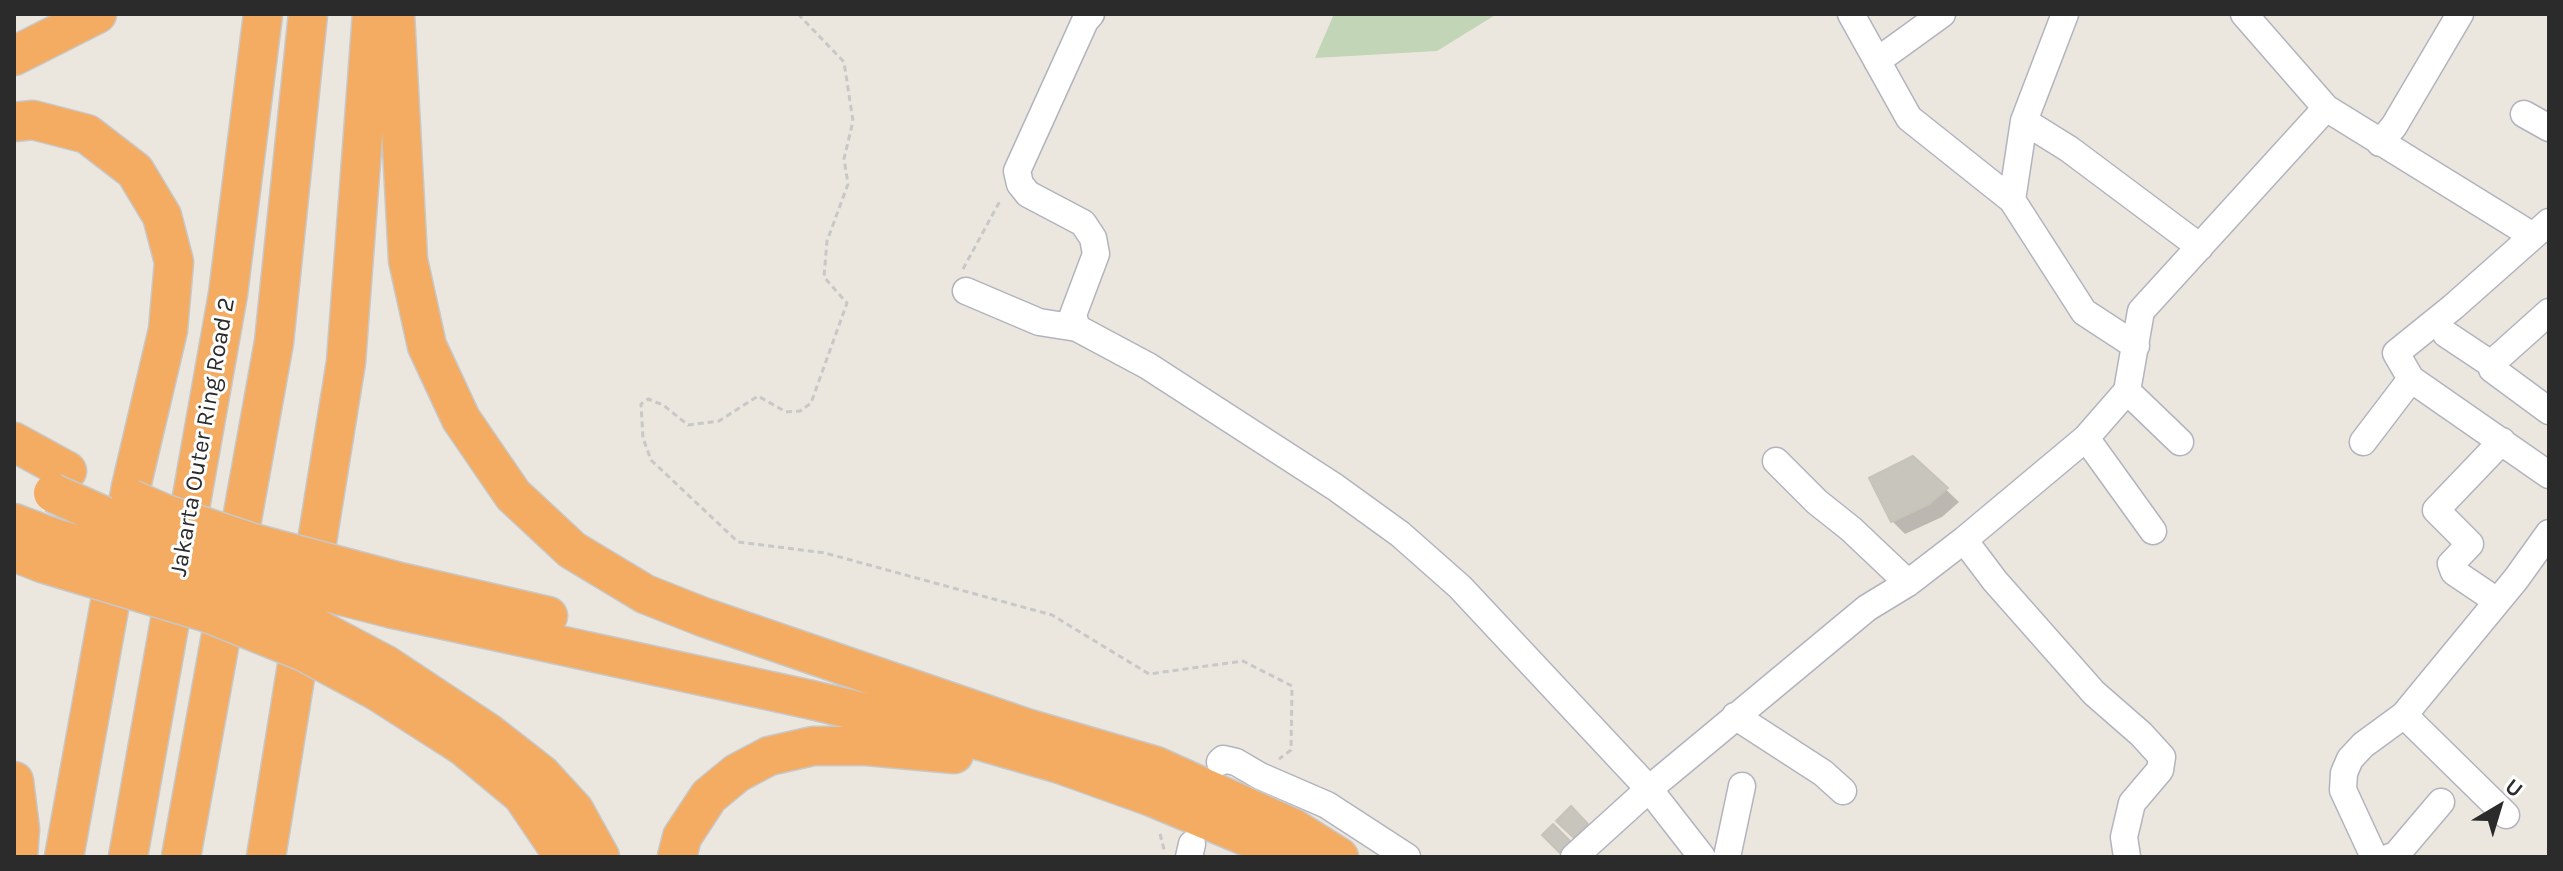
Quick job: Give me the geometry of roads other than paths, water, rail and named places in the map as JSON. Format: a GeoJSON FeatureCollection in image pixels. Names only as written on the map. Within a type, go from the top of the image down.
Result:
{"type":"FeatureCollection","features":[{"type":"Feature","properties":{"kind":"highway"},"geometry":{"type":"LineString","coordinates":[[14,33],[74,14]]}},
{"type":"Feature","properties":{"kind":"highway"},"geometry":{"type":"LineString","coordinates":[[14,56],[97,14]]}},
{"type":"Feature","properties":{"kind":"highway","name":"Jakarta Outer Ring Road 2"},"geometry":{"type":"LineString","coordinates":[[128,857],[228,294],[263,14]]}},
{"type":"Feature","properties":{"kind":"highway","name":"Jakarta Outer Ring Road 2"},"geometry":{"type":"LineString","coordinates":[[181,857],[274,342],[308,14]]}},
{"type":"Feature","properties":{"kind":"highway"},"geometry":{"type":"LineString","coordinates":[[266,857],[346,362],[372,14]]}},
{"type":"Feature","properties":{"kind":"highway"},"geometry":{"type":"LineString","coordinates":[[395,14],[408,260],[427,346],[461,419],[513,495],[572,550],[645,594],[703,617],[1026,728],[1156,766],[1293,828],[1339,857]]}},
{"type":"Feature","properties":{"kind":"highway"},"geometry":{"type":"LineString","coordinates":[[14,122],[33,120],[87,134],[135,171],[162,216],[174,262],[168,330],[131,487],[64,857]]}},
{"type":"Feature","properties":{"kind":"highway"},"geometry":{"type":"LineString","coordinates":[[14,442],[60,482],[156,539],[245,571],[396,595],[1026,728]]}},
{"type":"Feature","properties":{"kind":"highway"},"geometry":{"type":"LineString","coordinates":[[14,472],[60,482]]}},
{"type":"Feature","properties":{"kind":"highway"},"geometry":{"type":"LineString","coordinates":[[14,523],[36,551],[169,571],[288,613],[381,678],[522,795],[561,857]]}},
{"type":"Feature","properties":{"kind":"highway"},"geometry":{"type":"LineString","coordinates":[[396,595],[967,737],[1060,764],[1152,797],[1267,845],[1287,857]]}},
{"type":"Feature","properties":{"kind":"highway"},"geometry":{"type":"LineString","coordinates":[[381,678],[487,732],[542,775],[574,810],[600,857]]}},
{"type":"Feature","properties":{"kind":"highway"},"geometry":{"type":"LineString","coordinates":[[677,857],[682,837],[709,796],[737,773],[769,756],[813,746],[867,746],[1060,764]]}},
{"type":"Feature","properties":{"kind":"highway"},"geometry":{"type":"LineString","coordinates":[[14,781],[20,829],[18,857]]}},
{"type":"Feature","properties":{"kind":"street"},"geometry":{"type":"LineString","coordinates":[[1077,328],[1073,315],[1096,254],[1093,238],[1083,223],[1028,194],[1020,184],[1017,171],[1085,21],[1091,14]]}},
{"type":"Feature","properties":{"kind":"street"},"geometry":{"type":"LineString","coordinates":[[1851,14],[1909,118],[2012,200],[2084,312],[2136,346]]}},
{"type":"Feature","properties":{"kind":"street"},"geometry":{"type":"LineString","coordinates":[[1877,61],[1942,14]]}},
{"type":"Feature","properties":{"kind":"street"},"geometry":{"type":"LineString","coordinates":[[2012,200],[2024,121],[2065,14]]}},
{"type":"Feature","properties":{"kind":"street"},"geometry":{"type":"LineString","coordinates":[[2244,14],[2326,108],[2380,143],[2541,229],[2396,353],[2411,379],[2549,475]]}},
{"type":"Feature","properties":{"kind":"street"},"geometry":{"type":"LineString","coordinates":[[2380,143],[2394,126],[2460,14]]}},
{"type":"Feature","properties":{"kind":"street"},"geometry":{"type":"LineString","coordinates":[[1574,857],[1735,716],[1867,608],[1908,583],[1964,540],[2086,438],[2127,391],[2141,311],[2326,108]]}},
{"type":"Feature","properties":{"kind":"street"},"geometry":{"type":"LineString","coordinates":[[2524,114],[2549,128]]}},
{"type":"Feature","properties":{"kind":"street"},"geometry":{"type":"LineString","coordinates":[[2024,121],[2069,149],[2200,247]]}},
{"type":"Feature","properties":{"kind":"street"},"geometry":{"type":"LineString","coordinates":[[966,291],[1039,322],[1077,328],[1148,366],[1335,487],[1400,534],[1460,587],[1649,789],[1702,857]]}},
{"type":"Feature","properties":{"kind":"street"},"geometry":{"type":"LineString","coordinates":[[2491,364],[2549,312]]}},
{"type":"Feature","properties":{"kind":"street"},"geometry":{"type":"LineString","coordinates":[[2446,334],[2491,364],[2492,369],[2549,411]]}},
{"type":"Feature","properties":{"kind":"street"},"geometry":{"type":"LineString","coordinates":[[2363,442],[2411,379]]}},
{"type":"Feature","properties":{"kind":"street"},"geometry":{"type":"LineString","coordinates":[[2127,391],[2180,442]]}},
{"type":"Feature","properties":{"kind":"street"},"geometry":{"type":"LineString","coordinates":[[2086,438],[2153,531]]}},
{"type":"Feature","properties":{"kind":"street"},"geometry":{"type":"LineString","coordinates":[[2497,601],[2454,572],[2451,564],[2470,544],[2436,510],[2502,441]]}},
{"type":"Feature","properties":{"kind":"street"},"geometry":{"type":"LineString","coordinates":[[1776,461],[1908,583]]}},
{"type":"Feature","properties":{"kind":"street"},"geometry":{"type":"LineString","coordinates":[[2374,857],[2343,790],[2344,773],[2350,759],[2363,745],[2404,715],[2549,533]]}},
{"type":"Feature","properties":{"kind":"street"},"geometry":{"type":"LineString","coordinates":[[1964,540],[1995,581],[2094,693],[2162,757],[2160,770],[2132,803],[2124,837],[2127,857]]}},
{"type":"Feature","properties":{"kind":"street"},"geometry":{"type":"LineString","coordinates":[[2404,715],[2506,815]]}},
{"type":"Feature","properties":{"kind":"street"},"geometry":{"type":"LineString","coordinates":[[1735,716],[1823,773],[1843,791]]}},
{"type":"Feature","properties":{"kind":"street"},"geometry":{"type":"LineString","coordinates":[[1220,762],[1223,759],[1236,762],[1260,776],[1327,805],[1407,857]]}},
{"type":"Feature","properties":{"kind":"street"},"geometry":{"type":"LineString","coordinates":[[1727,857],[1742,786]]}},
{"type":"Feature","properties":{"kind":"street"},"geometry":{"type":"LineString","coordinates":[[2390,857],[2396,855],[2441,802]]}}]}
